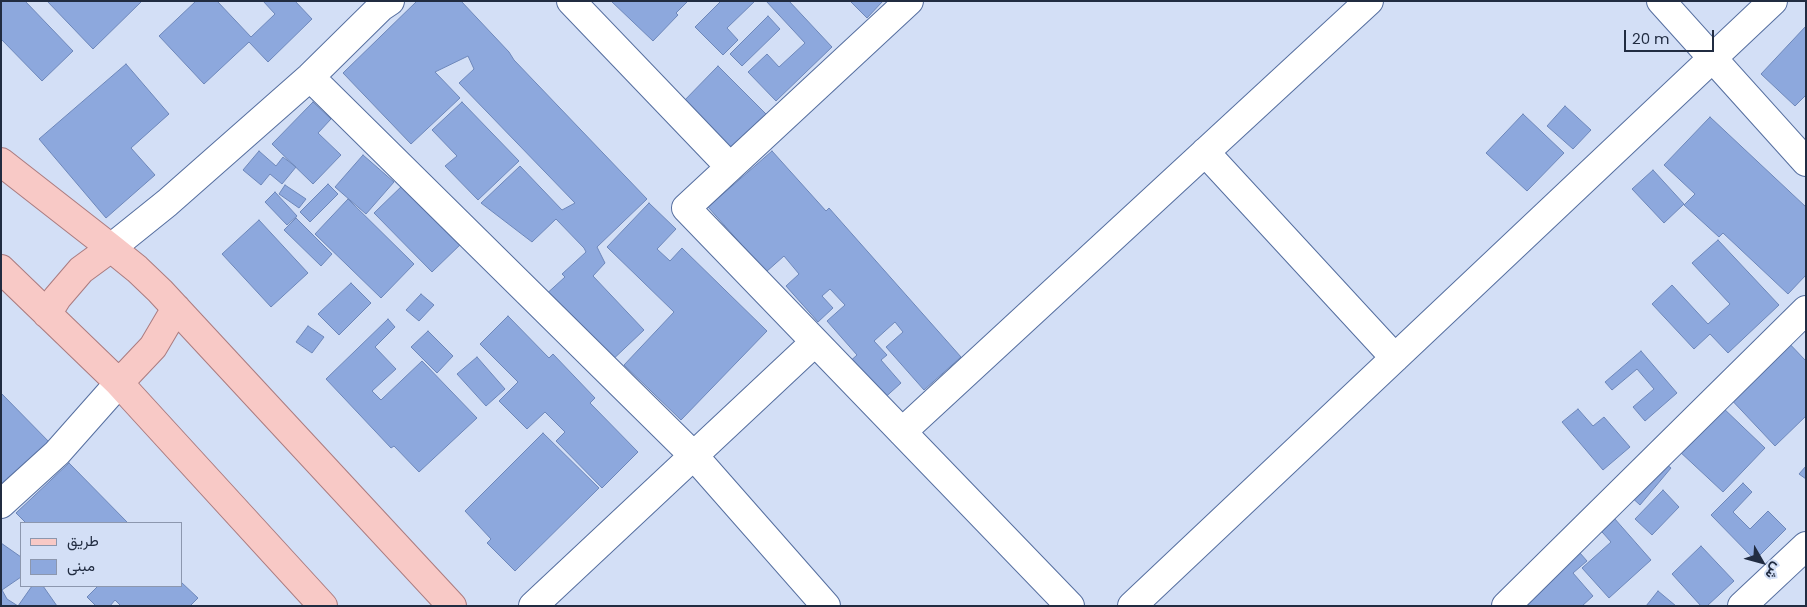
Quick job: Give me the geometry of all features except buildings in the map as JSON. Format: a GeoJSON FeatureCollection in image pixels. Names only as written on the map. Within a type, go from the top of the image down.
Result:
{"type":"FeatureCollection","features":[{"type":"Feature","properties":{"kind":"main road"},"geometry":{"type":"LineString","coordinates":[[1,162],[137,269],[176,308],[452,606]]}},
{"type":"Feature","properties":{"kind":"main road"},"geometry":{"type":"LineString","coordinates":[[47,314],[57,298],[81,270],[111,248]]}},
{"type":"Feature","properties":{"kind":"main road"},"geometry":{"type":"LineString","coordinates":[[1,269],[119,383],[323,606]]}},
{"type":"Feature","properties":{"kind":"main road"},"geometry":{"type":"LineString","coordinates":[[119,383],[137,366],[153,346],[176,308]]}},
{"type":"Feature","properties":{"kind":"street"},"geometry":{"type":"LineString","coordinates":[[571,1],[730,167]]}},
{"type":"Feature","properties":{"kind":"street"},"geometry":{"type":"LineString","coordinates":[[909,1],[686,208],[1070,606]]}},
{"type":"Feature","properties":{"kind":"street"},"geometry":{"type":"LineString","coordinates":[[902,432],[1369,1]]}},
{"type":"Feature","properties":{"kind":"street"},"geometry":{"type":"LineString","coordinates":[[1661,1],[1806,162]]}},
{"type":"Feature","properties":{"kind":"street"},"geometry":{"type":"LineString","coordinates":[[1132,606],[1773,1]]}},
{"type":"Feature","properties":{"kind":"street"},"geometry":{"type":"LineString","coordinates":[[111,248],[166,203],[310,77],[382,3]]}},
{"type":"Feature","properties":{"kind":"street"},"geometry":{"type":"LineString","coordinates":[[310,77],[694,456],[826,606]]}},
{"type":"Feature","properties":{"kind":"street"},"geometry":{"type":"LineString","coordinates":[[1205,152],[1395,358]]}},
{"type":"Feature","properties":{"kind":"street"},"geometry":{"type":"LineString","coordinates":[[1506,606],[1806,310]]}},
{"type":"Feature","properties":{"kind":"street"},"geometry":{"type":"LineString","coordinates":[[533,606],[816,342]]}},
{"type":"Feature","properties":{"kind":"street"},"geometry":{"type":"LineString","coordinates":[[1,504],[57,453],[119,383]]}},
{"type":"Feature","properties":{"kind":"street"},"geometry":{"type":"LineString","coordinates":[[1742,606],[1806,546]]}}]}
